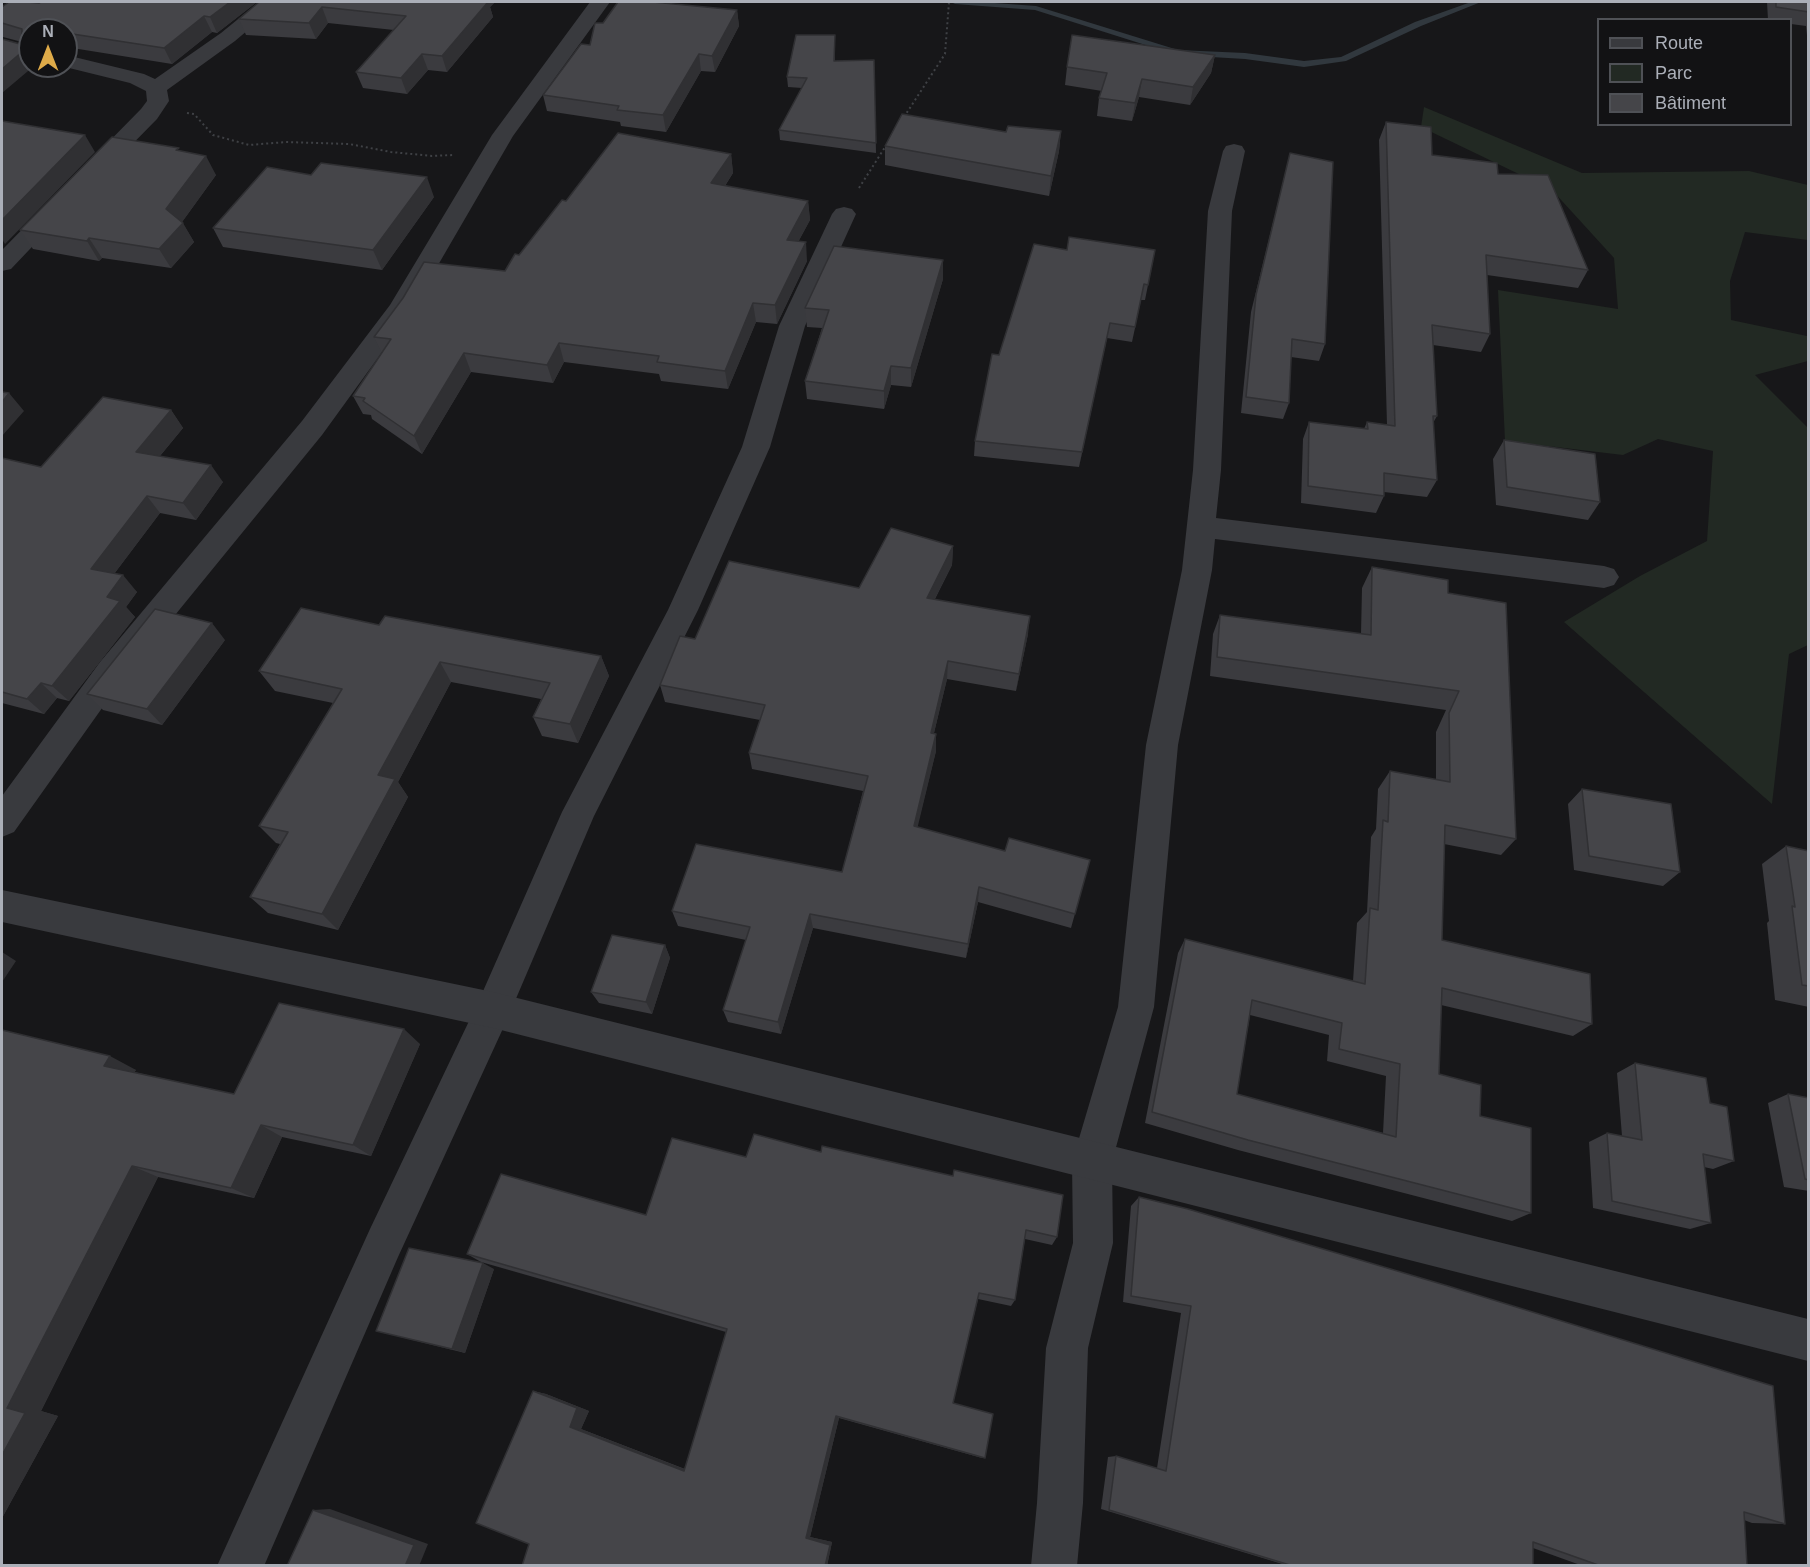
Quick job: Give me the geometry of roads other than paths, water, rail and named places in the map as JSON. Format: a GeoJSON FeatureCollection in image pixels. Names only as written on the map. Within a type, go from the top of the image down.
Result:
{"type":"FeatureCollection","features":[{"type":"Feature","properties":{"kind":"street"},"geometry":{"type":"LineString","coordinates":[[2,264],[155,97],[271,2]]}},
{"type":"Feature","properties":{"kind":"street"},"geometry":{"type":"LineString","coordinates":[[2,822],[111,671],[312,428],[400,309],[492,153],[600,2]]}},
{"type":"Feature","properties":{"kind":"street"},"geometry":{"type":"LineString","coordinates":[[78,64],[137,78],[155,97]]}},
{"type":"Feature","properties":{"kind":"street"},"geometry":{"type":"LineString","coordinates":[[1054,1566],[1060,1503],[1067,1348],[1094,1243],[1092,1162],[1136,1007],[1162,745],[1197,570],[1214,345],[1220,211],[1234,151]]}},
{"type":"Feature","properties":{"kind":"street"},"geometry":{"type":"LineString","coordinates":[[240,1566],[384,1243],[493,1010],[579,812],[683,610],[756,447],[792,326],[844,214]]}},
{"type":"Feature","properties":{"kind":"street"},"geometry":{"type":"LineString","coordinates":[[1202,527],[1604,578]]}},
{"type":"Feature","properties":{"kind":"street"},"geometry":{"type":"LineString","coordinates":[[2,906],[493,1010],[1809,1340]]}},
{"type":"Feature","properties":{"kind":"waterway"},"geometry":{"type":"LineString","coordinates":[[955,2],[1036,8],[1177,52],[1245,56],[1304,64],[1343,59],[1418,24],[1477,2]]}}]}
